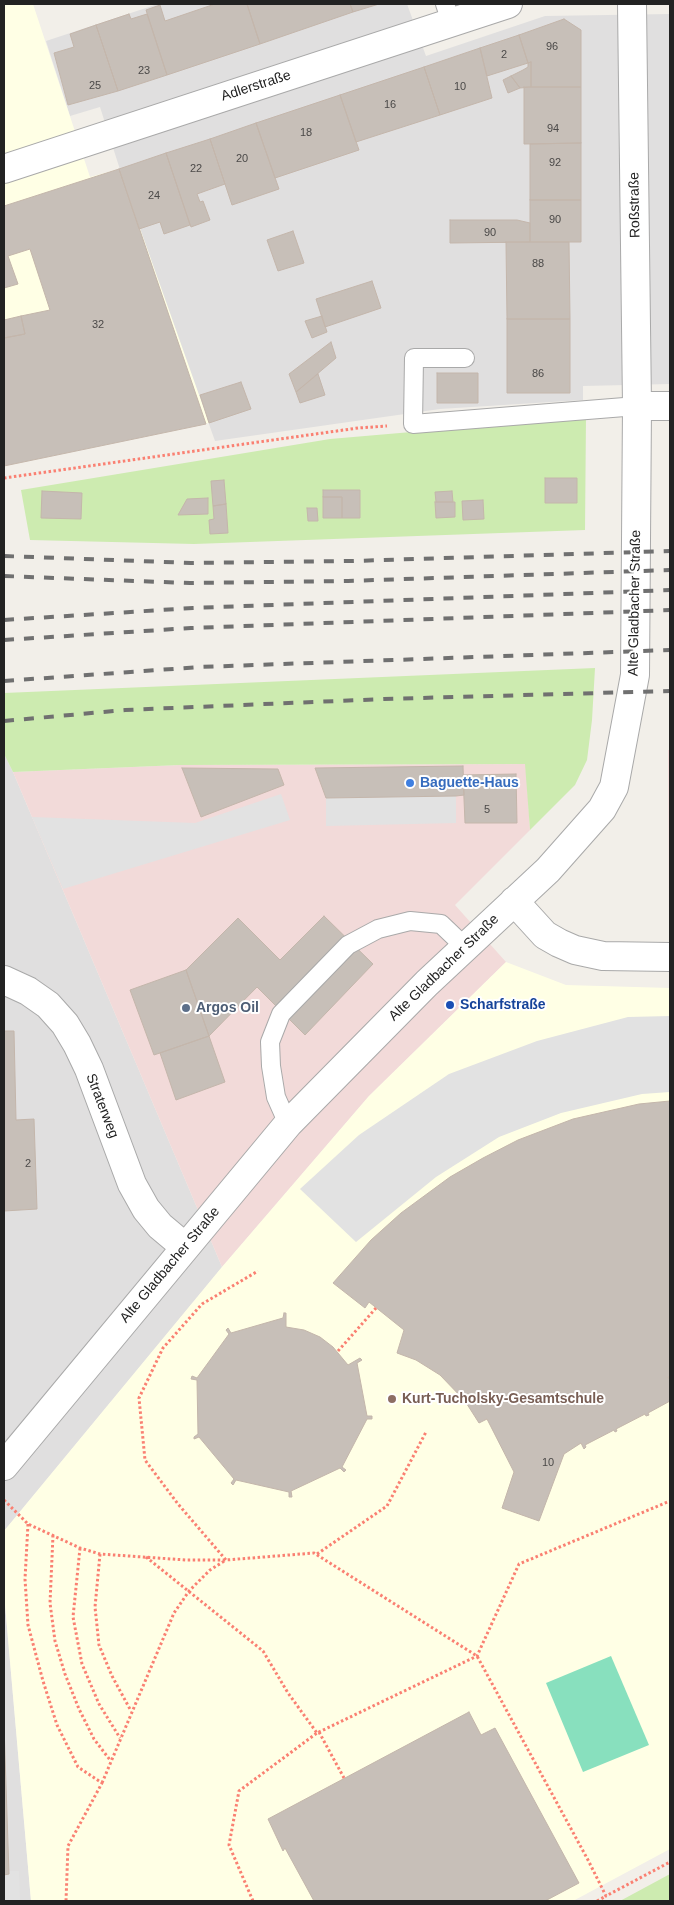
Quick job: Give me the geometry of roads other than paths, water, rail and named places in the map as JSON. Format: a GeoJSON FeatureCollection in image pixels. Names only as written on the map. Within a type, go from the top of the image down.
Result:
{"type":"FeatureCollection","features":[{"type":"Feature","properties":{"kind":"street","name":"Adlerstraße"},"geometry":{"type":"LineString","coordinates":[[4,169],[448,13],[508,4]]}},
{"type":"Feature","properties":{"kind":"street","name":"Roßstraße"},"geometry":{"type":"LineString","coordinates":[[632,4],[637,406]]}},
{"type":"Feature","properties":{"kind":"street"},"geometry":{"type":"LineString","coordinates":[[637,406],[670,406]]}},
{"type":"Feature","properties":{"kind":"street","name":"Alte Gladbacher Straße"},"geometry":{"type":"LineString","coordinates":[[4,1466],[288,1124],[464,947],[548,870],[602,809],[614,787],[635,675],[637,406]]}},
{"type":"Feature","properties":{"kind":"street"},"geometry":{"type":"LineString","coordinates":[[514,901],[545,935],[559,944],[575,950],[603,956],[670,957]]}},
{"type":"Feature","properties":{"kind":"street","name":"Straterweg"},"geometry":{"type":"LineString","coordinates":[[4,980],[28,991],[48,1005],[65,1024],[88,1068],[132,1184],[146,1209],[160,1226],[185,1247]]}},
{"type":"Feature","properties":{"kind":"lane"},"geometry":{"type":"LineString","coordinates":[[465,358],[414,358],[412,424],[637,406]]}},
{"type":"Feature","properties":{"kind":"lane"},"geometry":{"type":"LineString","coordinates":[[288,1124],[276,1097],[271,1066],[270,1042],[282,1014],[348,945],[378,929],[410,921],[441,924],[464,947]]}},
{"type":"Feature","properties":{"kind":"railway"},"geometry":{"type":"LineString","coordinates":[[4,556],[191,563],[352,561],[670,551]]}},
{"type":"Feature","properties":{"kind":"railway"},"geometry":{"type":"LineString","coordinates":[[4,576],[190,583],[348,581],[670,570]]}},
{"type":"Feature","properties":{"kind":"railway"},"geometry":{"type":"LineString","coordinates":[[4,620],[193,608],[670,590]]}},
{"type":"Feature","properties":{"kind":"railway"},"geometry":{"type":"LineString","coordinates":[[4,640],[191,628],[670,610]]}},
{"type":"Feature","properties":{"kind":"railway"},"geometry":{"type":"LineString","coordinates":[[4,681],[200,667],[670,650]]}},
{"type":"Feature","properties":{"kind":"railway"},"geometry":{"type":"LineString","coordinates":[[4,721],[125,710],[384,699],[670,691]]}},
{"type":"Feature","properties":{"kind":"place","name":"Baguette-Haus"},"geometry":{"type":"Point","coordinates":[410,783]}},
{"type":"Feature","properties":{"kind":"place","name":"Scharfstraße"},"geometry":{"type":"Point","coordinates":[450,1005]}},
{"type":"Feature","properties":{"kind":"place","name":"Argos Oil"},"geometry":{"type":"Point","coordinates":[186,1008]}},
{"type":"Feature","properties":{"kind":"place","name":"Kurt-Tucholsky-Gesamtschule"},"geometry":{"type":"Point","coordinates":[392,1399]}}]}
